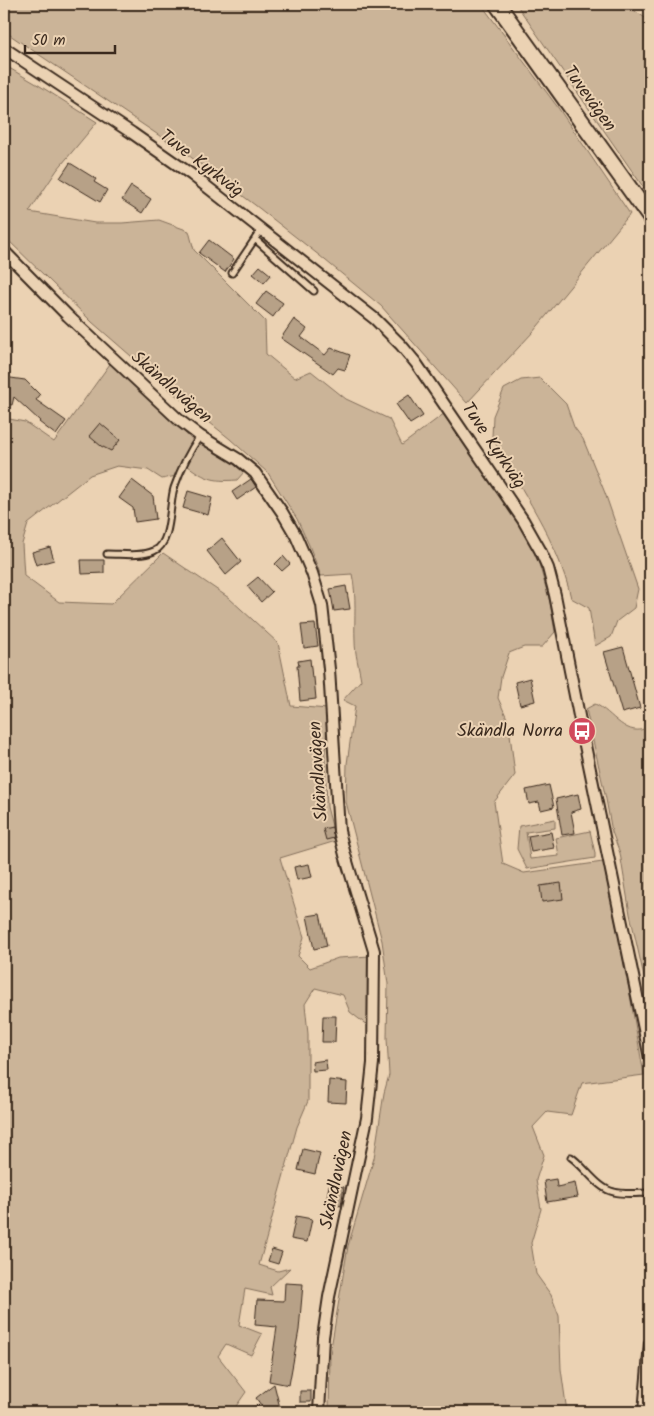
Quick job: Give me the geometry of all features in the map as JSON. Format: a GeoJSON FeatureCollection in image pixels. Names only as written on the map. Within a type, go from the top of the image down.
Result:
{"type":"FeatureCollection","features":[{"type":"Feature","properties":{"kind":"main road","name":"Tuvevägen"},"geometry":{"type":"LineString","coordinates":[[497,4],[650,217]]}},
{"type":"Feature","properties":{"kind":"street","name":"Tuve Kyrkväg"},"geometry":{"type":"LineString","coordinates":[[4,48],[192,175],[366,311],[401,344],[416,363],[523,520],[548,568],[555,595],[650,1058]]}},
{"type":"Feature","properties":{"kind":"street","name":"Skändlavägen"},"geometry":{"type":"LineString","coordinates":[[4,251],[110,356],[179,420],[200,436],[238,459],[255,473],[267,488],[291,528],[312,573],[322,605],[339,830],[344,855],[374,951],[374,1004],[372,1081],[367,1118],[331,1289],[323,1337],[319,1412]]}},
{"type":"Feature","properties":{"kind":"street"},"geometry":{"type":"LineString","coordinates":[[644,1412],[650,1343]]}},
{"type":"Feature","properties":{"kind":"lane"},"geometry":{"type":"LineString","coordinates":[[232,273],[261,230]]}},
{"type":"Feature","properties":{"kind":"lane"},"geometry":{"type":"LineString","coordinates":[[254,239],[314,290]]}},
{"type":"Feature","properties":{"kind":"lane"},"geometry":{"type":"LineString","coordinates":[[108,554],[144,553],[154,551],[161,546],[165,540],[176,483],[185,459],[200,436]]}},
{"type":"Feature","properties":{"kind":"lane"},"geometry":{"type":"LineString","coordinates":[[571,1157],[585,1168],[602,1187],[613,1192],[650,1193]]}},
{"type":"Feature","properties":{"kind":"shaded area"},"geometry":{"type":"Polygon","coordinates":[[[4,4],[481,4],[559,109],[630,214],[533,332],[467,403],[381,306],[320,256],[188,155],[4,31],[4,4]]]}},
{"type":"Feature","properties":{"kind":"shaded area"},"geometry":{"type":"Polygon","coordinates":[[[516,4],[624,4],[650,21],[650,187],[646,191],[516,4]]]}},
{"type":"Feature","properties":{"kind":"shaded area"},"geometry":{"type":"Polygon","coordinates":[[[4,65],[97,122],[57,170],[29,212],[95,223],[159,220],[189,231],[194,250],[265,321],[266,354],[295,378],[311,371],[346,399],[389,419],[402,445],[445,413],[520,522],[538,560],[550,602],[555,632],[542,647],[524,647],[509,653],[501,677],[498,698],[506,716],[510,734],[515,775],[494,802],[503,864],[524,873],[603,862],[627,978],[644,1075],[582,1083],[571,1115],[547,1112],[533,1127],[544,1155],[536,1180],[541,1209],[531,1243],[536,1274],[551,1295],[559,1316],[561,1369],[567,1412],[329,1412],[330,1354],[348,1246],[374,1158],[384,1093],[389,1075],[387,1038],[388,984],[382,941],[346,802],[347,764],[355,706],[343,700],[361,680],[355,646],[355,599],[352,574],[321,576],[297,519],[268,473],[92,322],[4,236],[4,104],[8,102],[4,98],[4,65]]]}},
{"type":"Feature","properties":{"kind":"shaded area"},"geometry":{"type":"Polygon","coordinates":[[[112,361],[191,439],[221,454],[244,472],[237,480],[214,479],[208,478],[184,463],[176,476],[162,479],[148,470],[117,466],[90,475],[28,524],[22,544],[24,576],[59,602],[111,604],[163,553],[229,598],[278,643],[291,706],[328,709],[325,754],[327,807],[336,841],[280,858],[304,937],[298,956],[310,968],[338,958],[370,956],[372,1029],[350,1012],[343,995],[315,988],[305,1004],[308,1034],[308,1101],[297,1127],[259,1265],[278,1271],[290,1268],[270,1287],[272,1295],[245,1289],[239,1325],[262,1334],[251,1355],[226,1344],[218,1356],[246,1392],[232,1412],[4,1412],[4,418],[25,422],[54,442],[112,361]]]}},
{"type":"Feature","properties":{"kind":"shaded area"},"geometry":{"type":"Polygon","coordinates":[[[540,378],[566,404],[574,427],[583,439],[605,493],[638,589],[634,608],[617,621],[611,637],[595,646],[589,608],[571,598],[565,577],[548,535],[492,437],[493,416],[504,389],[521,380],[540,378]]]}},
{"type":"Feature","properties":{"kind":"shaded area"},"geometry":{"type":"Polygon","coordinates":[[[595,704],[620,723],[634,730],[642,730],[650,726],[650,1004],[630,914],[620,853],[612,832],[586,709],[595,704]]]}},
{"type":"Feature","properties":{"kind":"shaded area"},"geometry":{"type":"Polygon","coordinates":[[[555,819],[555,828],[526,832],[530,859],[559,856],[556,838],[590,831],[595,858],[527,869],[517,849],[519,826],[555,819]]]}},
{"type":"Feature","properties":{"kind":"building"},"geometry":{"type":"Polygon","coordinates":[[[70,163],[96,179],[94,182],[107,190],[100,202],[60,178],[70,163]]]}},
{"type":"Feature","properties":{"kind":"building"},"geometry":{"type":"Polygon","coordinates":[[[131,186],[151,199],[142,213],[122,200],[131,186]]]}},
{"type":"Feature","properties":{"kind":"building"},"geometry":{"type":"Polygon","coordinates":[[[209,240],[234,259],[225,272],[199,253],[209,240]]]}},
{"type":"Feature","properties":{"kind":"building"},"geometry":{"type":"Polygon","coordinates":[[[260,266],[271,275],[264,283],[253,274],[260,266]]]}},
{"type":"Feature","properties":{"kind":"building"},"geometry":{"type":"Polygon","coordinates":[[[266,291],[283,303],[273,317],[256,304],[266,291]]]}},
{"type":"Feature","properties":{"kind":"building"},"geometry":{"type":"Polygon","coordinates":[[[294,319],[307,329],[301,337],[325,355],[331,348],[350,355],[345,370],[338,368],[333,374],[281,338],[294,319]]]}},
{"type":"Feature","properties":{"kind":"building"},"geometry":{"type":"Polygon","coordinates":[[[4,377],[25,380],[40,395],[36,400],[66,421],[56,435],[39,422],[14,397],[12,405],[4,403],[4,377]]]}},
{"type":"Feature","properties":{"kind":"building"},"geometry":{"type":"Polygon","coordinates":[[[409,395],[423,416],[410,424],[396,404],[409,395]]]}},
{"type":"Feature","properties":{"kind":"building"},"geometry":{"type":"Polygon","coordinates":[[[100,423],[120,440],[111,451],[101,446],[89,436],[100,423]]]}},
{"type":"Feature","properties":{"kind":"building"},"geometry":{"type":"Polygon","coordinates":[[[251,479],[256,487],[237,500],[232,492],[251,479]]]}},
{"type":"Feature","properties":{"kind":"building"},"geometry":{"type":"Polygon","coordinates":[[[132,480],[153,496],[156,519],[135,522],[133,508],[119,498],[132,480]]]}},
{"type":"Feature","properties":{"kind":"building"},"geometry":{"type":"Polygon","coordinates":[[[188,491],[212,498],[208,515],[183,508],[188,491]]]}},
{"type":"Feature","properties":{"kind":"building"},"geometry":{"type":"Polygon","coordinates":[[[222,538],[241,562],[226,575],[207,551],[222,538]]]}},
{"type":"Feature","properties":{"kind":"building"},"geometry":{"type":"Polygon","coordinates":[[[50,547],[54,560],[36,565],[32,552],[50,547]]]}},
{"type":"Feature","properties":{"kind":"building"},"geometry":{"type":"Polygon","coordinates":[[[283,556],[290,564],[282,571],[275,564],[283,556]]]}},
{"type":"Feature","properties":{"kind":"building"},"geometry":{"type":"Polygon","coordinates":[[[81,560],[104,560],[104,573],[82,574],[81,560]]]}},
{"type":"Feature","properties":{"kind":"building"},"geometry":{"type":"Polygon","coordinates":[[[258,577],[272,592],[261,602],[247,586],[258,577]]]}},
{"type":"Feature","properties":{"kind":"building"},"geometry":{"type":"Polygon","coordinates":[[[346,586],[350,609],[334,611],[330,589],[346,586]]]}},
{"type":"Feature","properties":{"kind":"building"},"geometry":{"type":"Polygon","coordinates":[[[315,624],[318,646],[304,648],[301,625],[315,624]]]}},
{"type":"Feature","properties":{"kind":"building"},"geometry":{"type":"Polygon","coordinates":[[[623,647],[640,708],[622,713],[604,652],[623,647]]]}},
{"type":"Feature","properties":{"kind":"building"},"geometry":{"type":"Polygon","coordinates":[[[310,659],[316,699],[300,701],[298,661],[310,659]]]}},
{"type":"Feature","properties":{"kind":"building"},"geometry":{"type":"Polygon","coordinates":[[[530,678],[535,701],[520,705],[515,682],[530,678]]]}},
{"type":"Feature","properties":{"kind":"building"},"geometry":{"type":"Polygon","coordinates":[[[549,785],[554,807],[541,810],[539,802],[529,804],[526,790],[549,785]]]}},
{"type":"Feature","properties":{"kind":"building"},"geometry":{"type":"Polygon","coordinates":[[[578,794],[581,809],[571,812],[575,833],[562,835],[556,799],[578,794]]]}},
{"type":"Feature","properties":{"kind":"building"},"geometry":{"type":"Polygon","coordinates":[[[332,827],[334,838],[326,840],[323,829],[332,827]]]}},
{"type":"Feature","properties":{"kind":"building"},"geometry":{"type":"Polygon","coordinates":[[[551,832],[554,848],[531,852],[528,836],[551,832]]]}},
{"type":"Feature","properties":{"kind":"building"},"geometry":{"type":"Polygon","coordinates":[[[309,864],[312,877],[297,880],[294,867],[309,864]]]}},
{"type":"Feature","properties":{"kind":"building"},"geometry":{"type":"Polygon","coordinates":[[[561,883],[563,899],[542,902],[540,886],[561,883]]]}},
{"type":"Feature","properties":{"kind":"building"},"geometry":{"type":"Polygon","coordinates":[[[320,914],[327,946],[314,949],[307,916],[320,914]]]}},
{"type":"Feature","properties":{"kind":"building"},"geometry":{"type":"Polygon","coordinates":[[[323,1016],[336,1016],[335,1042],[322,1042],[323,1016]]]}},
{"type":"Feature","properties":{"kind":"building"},"geometry":{"type":"Polygon","coordinates":[[[326,1060],[327,1070],[313,1071],[312,1062],[326,1060]]]}},
{"type":"Feature","properties":{"kind":"building"},"geometry":{"type":"Polygon","coordinates":[[[329,1080],[347,1082],[346,1103],[328,1102],[329,1080]]]}},
{"type":"Feature","properties":{"kind":"building"},"geometry":{"type":"Polygon","coordinates":[[[303,1149],[320,1153],[315,1174],[298,1170],[303,1149]]]}},
{"type":"Feature","properties":{"kind":"building"},"geometry":{"type":"Polygon","coordinates":[[[556,1179],[557,1187],[575,1183],[578,1197],[547,1202],[544,1181],[556,1179]]]}},
{"type":"Feature","properties":{"kind":"building"},"geometry":{"type":"Polygon","coordinates":[[[329,1185],[344,1187],[341,1206],[326,1203],[329,1185]]]}},
{"type":"Feature","properties":{"kind":"building"},"geometry":{"type":"Polygon","coordinates":[[[296,1216],[312,1219],[307,1242],[291,1239],[296,1216]]]}},
{"type":"Feature","properties":{"kind":"building"},"geometry":{"type":"Polygon","coordinates":[[[272,1249],[282,1252],[278,1264],[268,1261],[272,1249]]]}},
{"type":"Feature","properties":{"kind":"building"},"geometry":{"type":"Polygon","coordinates":[[[285,1283],[303,1284],[299,1330],[289,1385],[269,1381],[277,1327],[255,1325],[257,1300],[284,1301],[285,1283]]]}},
{"type":"Feature","properties":{"kind":"building"},"geometry":{"type":"Polygon","coordinates":[[[274,1384],[281,1412],[244,1412],[244,1409],[261,1405],[256,1398],[274,1384]]]}},
{"type":"Feature","properties":{"kind":"building"},"geometry":{"type":"Polygon","coordinates":[[[300,1391],[311,1391],[311,1402],[300,1402],[300,1391]]]}},
{"type":"Feature","properties":{"kind":"place","name":"Skändla Norra"},"geometry":{"type":"Point","coordinates":[582,731]}}]}
